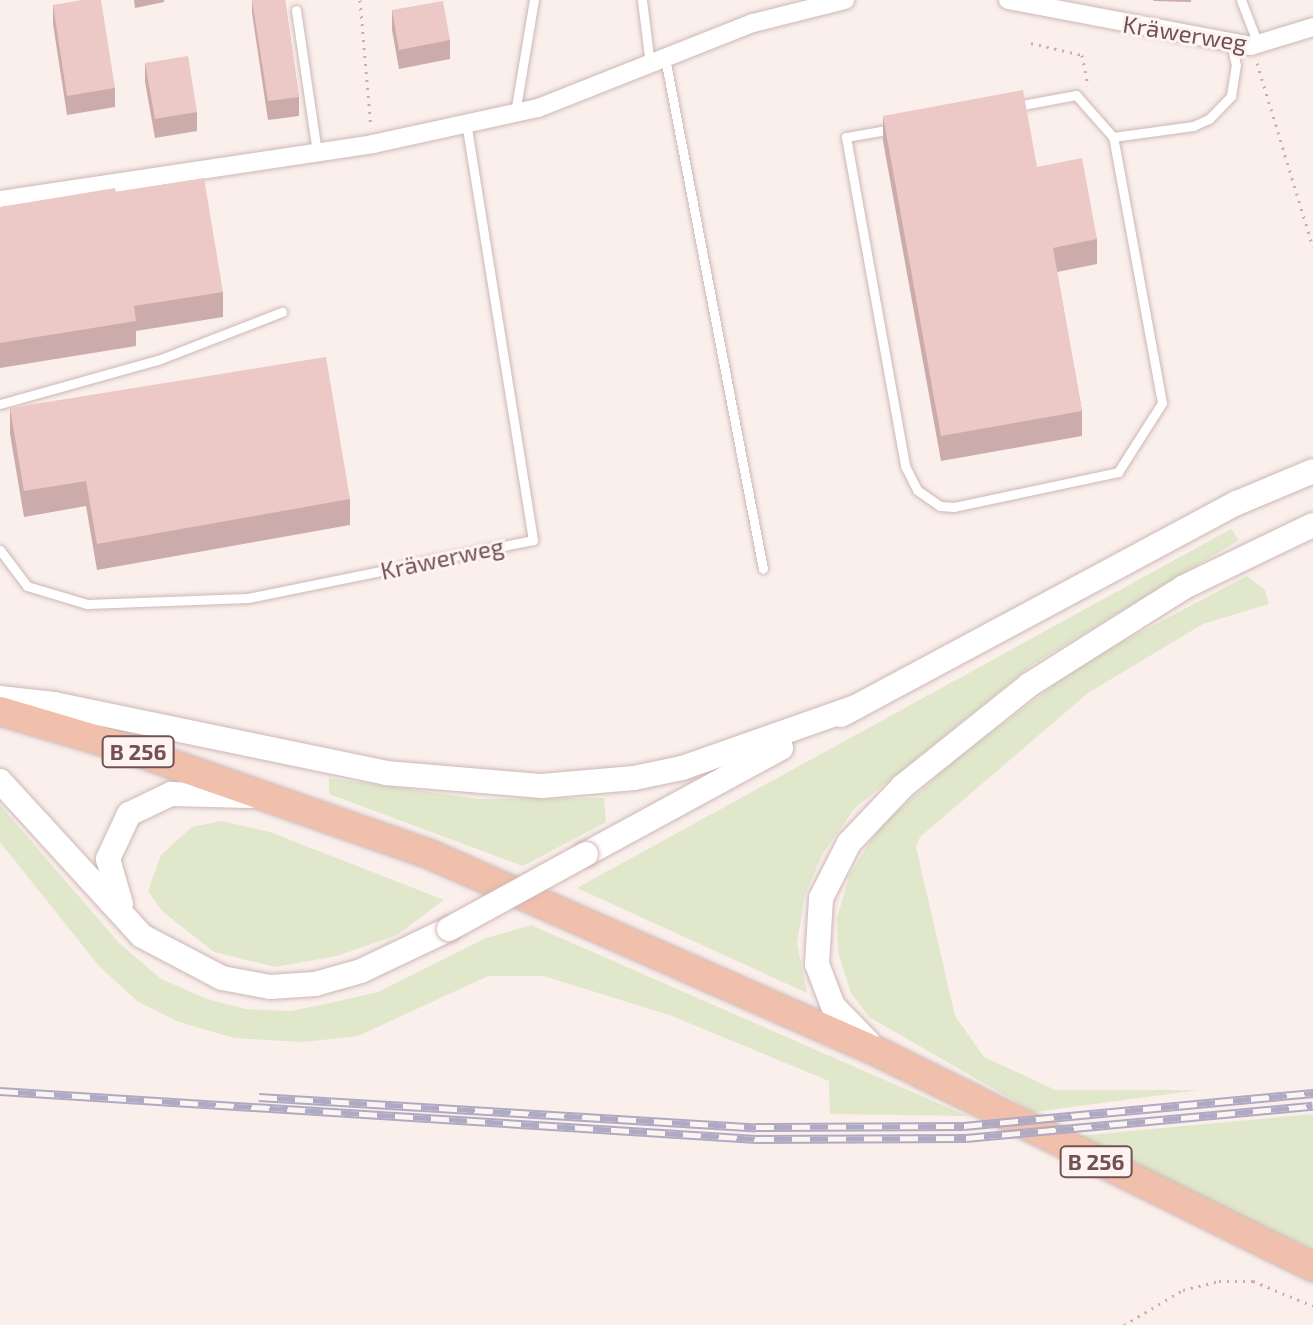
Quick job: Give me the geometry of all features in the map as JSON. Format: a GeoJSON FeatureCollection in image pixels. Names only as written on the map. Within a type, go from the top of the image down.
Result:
{"type":"FeatureCollection","features":[{"type":"Feature","properties":{"kind":"main road"},"geometry":{"type":"LineString","coordinates":[[0,781],[142,936],[222,978],[291,987],[361,971],[449,929],[1197,523],[1313,471]]}},
{"type":"Feature","properties":{"kind":"main road"},"geometry":{"type":"LineString","coordinates":[[882,1054],[833,1006],[817,964],[821,898],[849,843],[949,746],[1042,676],[1184,587],[1313,525]]}},
{"type":"Feature","properties":{"kind":"main road"},"geometry":{"type":"LineString","coordinates":[[0,698],[54,704],[386,773],[542,786],[634,778],[682,768],[855,707]]}},
{"type":"Feature","properties":{"kind":"main road","name":"B 256"},"geometry":{"type":"LineString","coordinates":[[0,711],[274,798],[429,854],[882,1054],[1313,1267]]}},
{"type":"Feature","properties":{"kind":"main road"},"geometry":{"type":"LineString","coordinates":[[142,936],[109,874],[112,842],[129,814],[156,798],[184,792],[274,798]]}},
{"type":"Feature","properties":{"kind":"street"},"geometry":{"type":"LineString","coordinates":[[0,200],[373,144],[515,113],[753,23],[845,0]]}},
{"type":"Feature","properties":{"kind":"street","name":"Kräwerweg"},"geometry":{"type":"LineString","coordinates":[[1008,0],[1231,43],[1255,45],[1313,28]]}},
{"type":"Feature","properties":{"kind":"lane"},"geometry":{"type":"LineString","coordinates":[[515,113],[534,0]]}},
{"type":"Feature","properties":{"kind":"lane"},"geometry":{"type":"LineString","coordinates":[[642,0],[763,569]]}},
{"type":"Feature","properties":{"kind":"lane"},"geometry":{"type":"LineString","coordinates":[[1241,0],[1255,45]]}},
{"type":"Feature","properties":{"kind":"lane"},"geometry":{"type":"LineString","coordinates":[[296,10],[317,152]]}},
{"type":"Feature","properties":{"kind":"lane"},"geometry":{"type":"LineString","coordinates":[[1113,137],[1209,119],[1223,106],[1235,83],[1231,43]]}},
{"type":"Feature","properties":{"kind":"lane"},"geometry":{"type":"LineString","coordinates":[[907,126],[846,137],[905,466],[917,490],[940,506],[1118,472],[1162,403],[1113,137],[1076,95],[999,109]]}},
{"type":"Feature","properties":{"kind":"lane","name":"Kräwerweg"},"geometry":{"type":"LineString","coordinates":[[0,550],[27,586],[87,604],[248,598],[533,540],[466,123]]}},
{"type":"Feature","properties":{"kind":"lane"},"geometry":{"type":"LineString","coordinates":[[0,404],[158,360],[282,312]]}},
{"type":"Feature","properties":{"kind":"path"},"geometry":{"type":"LineString","coordinates":[[360,0],[373,144]]}},
{"type":"Feature","properties":{"kind":"path"},"geometry":{"type":"LineString","coordinates":[[1031,43],[1082,55],[1093,115]]}},
{"type":"Feature","properties":{"kind":"path"},"geometry":{"type":"LineString","coordinates":[[1255,45],[1313,247]]}},
{"type":"Feature","properties":{"kind":"path"},"geometry":{"type":"LineString","coordinates":[[1124,1325],[1183,1290],[1219,1281],[1253,1281],[1313,1306]]}},
{"type":"Feature","properties":{"kind":"green space"},"geometry":{"type":"Polygon","coordinates":[[[1231,529],[1239,540],[1032,665],[855,808],[823,853],[805,895],[797,943],[807,993],[577,888],[1231,529]]]}},
{"type":"Feature","properties":{"kind":"green space"},"geometry":{"type":"Polygon","coordinates":[[[1247,576],[1265,590],[1269,604],[1203,624],[1088,693],[920,837],[916,847],[955,1016],[984,1057],[1055,1090],[1199,1090],[1034,1112],[869,1017],[851,993],[838,953],[837,918],[850,874],[880,826],[958,758],[1084,662],[1247,576]]]}},
{"type":"Feature","properties":{"kind":"green space"},"geometry":{"type":"Polygon","coordinates":[[[329,778],[479,799],[604,798],[606,822],[523,866],[329,794],[329,778]]]}},
{"type":"Feature","properties":{"kind":"green space"},"geometry":{"type":"Polygon","coordinates":[[[0,805],[119,943],[161,979],[207,999],[245,1009],[291,1011],[330,1003],[378,992],[484,939],[531,925],[967,1116],[830,1114],[829,1081],[672,1016],[544,976],[488,976],[358,1036],[303,1042],[234,1038],[179,1022],[137,1001],[99,966],[0,842],[0,805]]]}},
{"type":"Feature","properties":{"kind":"green space"},"geometry":{"type":"Polygon","coordinates":[[[221,821],[270,832],[444,900],[397,935],[337,956],[275,967],[214,952],[162,911],[148,891],[161,855],[192,827],[221,821]]]}},
{"type":"Feature","properties":{"kind":"green space"},"geometry":{"type":"Polygon","coordinates":[[[1313,1114],[1313,1250],[1078,1136],[1313,1114]]]}},
{"type":"Feature","properties":{"kind":"building"},"geometry":{"type":"Polygon","coordinates":[[[101,0],[115,88],[67,96],[53,5],[101,0]]]}},
{"type":"Feature","properties":{"kind":"building"},"geometry":{"type":"Polygon","coordinates":[[[252,0],[285,0],[299,97],[268,101],[252,0]]]}},
{"type":"Feature","properties":{"kind":"building"},"geometry":{"type":"Polygon","coordinates":[[[443,1],[450,40],[399,50],[392,10],[443,1]]]}},
{"type":"Feature","properties":{"kind":"building"},"geometry":{"type":"Polygon","coordinates":[[[188,56],[197,112],[155,119],[145,63],[188,56]]]}},
{"type":"Feature","properties":{"kind":"building"},"geometry":{"type":"Polygon","coordinates":[[[1023,90],[1037,167],[1082,158],[1097,239],[1053,248],[1082,411],[941,436],[883,116],[1023,90]]]}},
{"type":"Feature","properties":{"kind":"building"},"geometry":{"type":"Polygon","coordinates":[[[204,178],[223,292],[134,306],[136,321],[0,343],[0,207],[115,188],[116,192],[204,178]]]}},
{"type":"Feature","properties":{"kind":"building"},"geometry":{"type":"Polygon","coordinates":[[[326,357],[350,499],[97,544],[86,481],[24,491],[10,408],[326,357]]]}},
{"type":"Feature","properties":{"kind":"railway"},"geometry":{"type":"LineString","coordinates":[[0,1091],[756,1139],[966,1138],[1313,1106]]}},
{"type":"Feature","properties":{"kind":"railway"},"geometry":{"type":"LineString","coordinates":[[259,1097],[756,1127],[964,1126],[1313,1093]]}}]}
